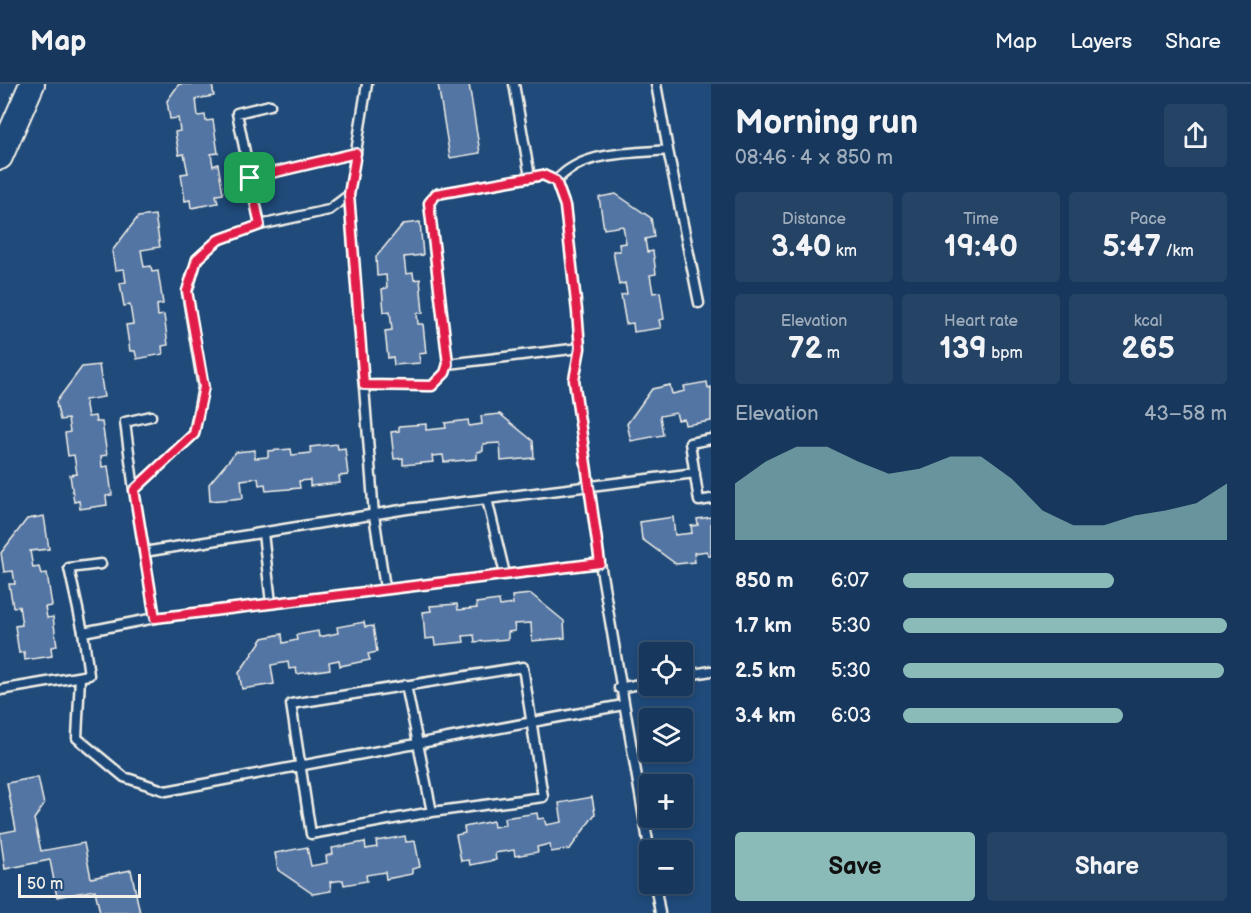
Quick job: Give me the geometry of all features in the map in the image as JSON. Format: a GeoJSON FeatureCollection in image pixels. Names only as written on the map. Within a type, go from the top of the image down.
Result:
{"type":"FeatureCollection","features":[{"type":"Feature","properties":{"kind":"main road"},"geometry":{"type":"LineString","coordinates":[[0,157],[32,84]]}},
{"type":"Feature","properties":{"kind":"lane"},"geometry":{"type":"LineString","coordinates":[[367,84],[349,195],[374,515],[385,588]]}},
{"type":"Feature","properties":{"kind":"lane"},"geometry":{"type":"LineString","coordinates":[[514,84],[530,177]]}},
{"type":"Feature","properties":{"kind":"lane"},"geometry":{"type":"LineString","coordinates":[[656,84],[699,303]]}},
{"type":"Feature","properties":{"kind":"lane"},"geometry":{"type":"LineString","coordinates":[[260,225],[237,113],[270,105]]}},
{"type":"Feature","properties":{"kind":"lane"},"geometry":{"type":"LineString","coordinates":[[556,181],[567,168],[587,159],[668,150]]}},
{"type":"Feature","properties":{"kind":"lane"},"geometry":{"type":"LineString","coordinates":[[250,178],[356,153]]}},
{"type":"Feature","properties":{"kind":"lane"},"geometry":{"type":"LineString","coordinates":[[364,385],[432,386],[445,373],[448,364],[429,203],[436,194],[448,190],[543,175],[556,181],[565,206],[580,348],[574,380],[619,688],[647,840]]}},
{"type":"Feature","properties":{"kind":"lane"},"geometry":{"type":"LineString","coordinates":[[134,490],[194,434],[204,387],[187,291],[197,259],[218,240],[260,225],[329,210],[349,195]]}},
{"type":"Feature","properties":{"kind":"lane"},"geometry":{"type":"LineString","coordinates":[[448,364],[580,348]]}},
{"type":"Feature","properties":{"kind":"lane"},"geometry":{"type":"LineString","coordinates":[[151,416],[124,422],[155,618]]}},
{"type":"Feature","properties":{"kind":"lane"},"geometry":{"type":"LineString","coordinates":[[711,440],[690,443],[699,501],[711,499]]}},
{"type":"Feature","properties":{"kind":"lane"},"geometry":{"type":"LineString","coordinates":[[144,552],[374,515],[589,485],[695,473]]}},
{"type":"Feature","properties":{"kind":"lane"},"geometry":{"type":"LineString","coordinates":[[487,499],[505,574]]}},
{"type":"Feature","properties":{"kind":"lane"},"geometry":{"type":"LineString","coordinates":[[263,533],[271,603]]}},
{"type":"Feature","properties":{"kind":"lane"},"geometry":{"type":"LineString","coordinates":[[83,632],[155,618],[600,563]]}},
{"type":"Feature","properties":{"kind":"lane"},"geometry":{"type":"LineString","coordinates":[[0,690],[89,675],[83,632],[69,568],[101,564]]}},
{"type":"Feature","properties":{"kind":"lane"},"geometry":{"type":"LineString","coordinates":[[523,668],[543,797],[432,812],[311,834],[300,766],[291,704],[523,668]]}},
{"type":"Feature","properties":{"kind":"lane"},"geometry":{"type":"LineString","coordinates":[[693,674],[711,671]]}},
{"type":"Feature","properties":{"kind":"lane"},"geometry":{"type":"LineString","coordinates":[[80,677],[77,738],[123,777],[166,791],[623,705]]}},
{"type":"Feature","properties":{"kind":"lane"},"geometry":{"type":"LineString","coordinates":[[619,688],[639,684]]}},
{"type":"Feature","properties":{"kind":"lane"},"geometry":{"type":"LineString","coordinates":[[406,685],[432,812]]}},
{"type":"Feature","properties":{"kind":"lane"},"geometry":{"type":"LineString","coordinates":[[657,894],[660,913]]}},
{"type":"Feature","properties":{"kind":"building"},"geometry":{"type":"Polygon","coordinates":[[[179,84],[212,84],[214,96],[196,99],[198,116],[205,115],[206,121],[213,120],[218,153],[211,154],[213,166],[218,164],[223,194],[216,195],[218,203],[191,208],[190,200],[185,201],[181,174],[188,173],[184,154],[179,155],[175,132],[180,131],[178,118],[170,119],[167,101],[179,84]]]}},
{"type":"Feature","properties":{"kind":"building"},"geometry":{"type":"Polygon","coordinates":[[[438,84],[469,84],[480,153],[450,158],[438,84]]]}},
{"type":"Feature","properties":{"kind":"building"},"geometry":{"type":"Polygon","coordinates":[[[616,194],[651,218],[654,237],[645,239],[647,252],[653,251],[656,274],[650,275],[653,293],[660,292],[664,319],[659,320],[661,328],[634,332],[633,323],[626,324],[621,295],[627,294],[625,283],[619,285],[613,251],[620,251],[619,244],[626,243],[623,226],[604,229],[599,197],[616,194]]]}},
{"type":"Feature","properties":{"kind":"building"},"geometry":{"type":"Polygon","coordinates":[[[155,215],[160,247],[141,250],[144,267],[151,266],[152,272],[158,271],[163,304],[157,305],[158,316],[164,315],[168,345],[162,346],[163,354],[137,359],[135,351],[130,351],[126,325],[133,324],[130,305],[124,306],[120,283],[126,282],[124,269],[115,270],[112,251],[138,217],[155,215]]]}},
{"type":"Feature","properties":{"kind":"building"},"geometry":{"type":"Polygon","coordinates":[[[420,222],[423,255],[404,257],[406,274],[413,273],[414,280],[420,279],[423,313],[417,313],[418,324],[423,324],[426,353],[419,354],[420,363],[394,365],[393,357],[388,358],[385,331],[392,330],[390,311],[384,312],[382,289],[387,288],[386,275],[377,276],[376,257],[403,224],[420,222]]]}},
{"type":"Feature","properties":{"kind":"building"},"geometry":{"type":"Polygon","coordinates":[[[99,365],[104,397],[85,400],[88,417],[95,416],[96,422],[102,422],[107,455],[101,456],[102,467],[108,466],[112,495],[106,496],[107,505],[80,509],[79,501],[74,502],[70,475],[77,474],[74,455],[68,456],[65,433],[70,432],[68,419],[60,420],[56,402],[82,367],[99,365]]]}},
{"type":"Feature","properties":{"kind":"building"},"geometry":{"type":"Polygon","coordinates":[[[707,382],[708,388],[711,387],[711,421],[685,425],[684,419],[678,420],[676,413],[660,416],[663,435],[631,441],[627,424],[652,389],[670,385],[672,394],[685,391],[684,386],[707,382]]]}},
{"type":"Feature","properties":{"kind":"building"},"geometry":{"type":"Polygon","coordinates":[[[500,414],[533,441],[534,458],[501,461],[500,443],[483,444],[483,451],[477,452],[477,459],[444,462],[443,455],[432,456],[433,462],[403,465],[403,458],[394,459],[391,432],[399,431],[399,426],[426,424],[426,430],[446,428],[445,423],[468,420],[469,426],[482,424],[481,416],[500,414]]]}},
{"type":"Feature","properties":{"kind":"building"},"geometry":{"type":"Polygon","coordinates":[[[337,444],[338,449],[345,448],[348,475],[339,476],[340,483],[310,486],[310,480],[299,481],[300,488],[266,491],[265,484],[259,485],[258,478],[241,480],[243,498],[210,501],[209,484],[236,452],[255,450],[255,458],[268,457],[268,451],[291,449],[292,455],[311,453],[310,447],[337,444]]]}},
{"type":"Feature","properties":{"kind":"building"},"geometry":{"type":"Polygon","coordinates":[[[44,516],[49,549],[30,551],[33,568],[39,567],[41,574],[47,573],[52,606],[45,607],[47,618],[53,617],[57,646],[51,647],[52,656],[25,660],[24,652],[19,653],[15,626],[22,625],[19,606],[13,607],[9,584],[15,584],[13,571],[4,572],[1,553],[27,519],[44,516]]]}},
{"type":"Feature","properties":{"kind":"building"},"geometry":{"type":"Polygon","coordinates":[[[673,517],[675,535],[692,533],[691,526],[698,525],[697,519],[711,517],[711,556],[708,556],[707,551],[694,553],[695,562],[676,564],[642,539],[640,522],[673,517]]]}},
{"type":"Feature","properties":{"kind":"building"},"geometry":{"type":"Polygon","coordinates":[[[531,594],[564,621],[565,638],[532,641],[531,623],[514,624],[515,631],[508,632],[508,639],[475,642],[474,635],[463,636],[464,642],[435,645],[434,638],[425,639],[423,612],[431,611],[430,606],[457,604],[458,610],[477,608],[476,603],[499,600],[500,606],[513,604],[512,596],[531,594]]]}},
{"type":"Feature","properties":{"kind":"building"},"geometry":{"type":"Polygon","coordinates":[[[364,622],[365,627],[373,626],[377,652],[368,654],[370,660],[340,666],[339,660],[329,662],[330,669],[297,674],[296,668],[289,669],[288,662],[271,665],[274,684],[242,689],[239,673],[263,638],[282,634],[283,643],[297,640],[296,635],[318,631],[319,637],[338,633],[337,627],[364,622]]]}},
{"type":"Feature","properties":{"kind":"building"},"geometry":{"type":"Polygon","coordinates":[[[38,777],[44,805],[34,819],[41,851],[84,843],[91,878],[131,870],[140,913],[100,913],[95,890],[57,897],[50,860],[5,869],[0,833],[16,830],[7,783],[38,777]]]}},
{"type":"Feature","properties":{"kind":"building"},"geometry":{"type":"Polygon","coordinates":[[[592,797],[595,814],[570,849],[551,852],[550,844],[537,847],[538,852],[515,856],[514,850],[495,853],[496,860],[470,865],[469,860],[461,861],[456,835],[465,833],[464,827],[493,821],[494,827],[505,825],[504,818],[537,813],[538,819],[544,818],[546,825],[562,822],[559,803],[592,797]]]}},
{"type":"Feature","properties":{"kind":"building"},"geometry":{"type":"Polygon","coordinates":[[[405,836],[406,842],[415,841],[420,867],[412,869],[412,874],[386,879],[385,872],[366,875],[367,881],[344,885],[343,880],[330,882],[331,891],[313,894],[278,870],[275,853],[307,847],[311,866],[327,863],[326,856],[333,854],[332,848],[365,842],[366,849],[377,847],[376,841],[405,836]]]}},
{"type":"Feature","properties":{"kind":"route"},"geometry":{"type":"LineString","coordinates":[[356,153],[349,195],[364,385],[432,386],[445,373],[448,364],[429,203],[436,194],[448,190],[543,175],[556,181],[565,206],[580,348],[574,380],[600,563],[155,618],[134,490],[194,434],[204,387],[187,291],[197,259],[218,240],[260,225],[250,178],[356,153]]}}]}
